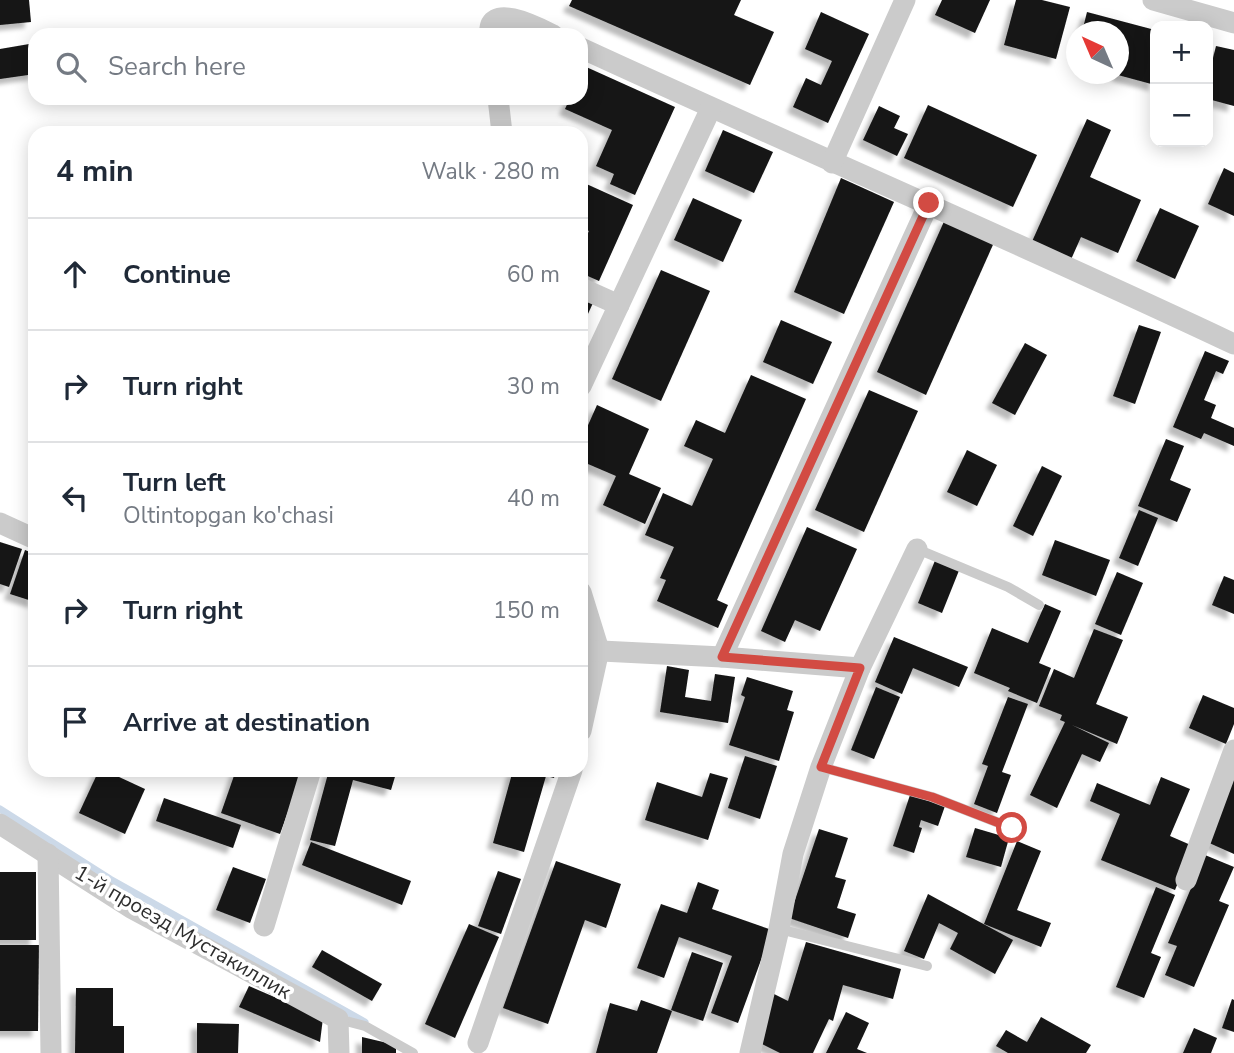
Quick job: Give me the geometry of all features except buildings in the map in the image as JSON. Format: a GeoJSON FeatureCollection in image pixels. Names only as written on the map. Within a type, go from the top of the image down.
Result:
{"type":"FeatureCollection","features":[{"type":"Feature","properties":{"kind":"street"},"geometry":{"type":"LineString","coordinates":[[832,163],[905,0]]}},
{"type":"Feature","properties":{"kind":"street"},"geometry":{"type":"LineString","coordinates":[[1153,0],[1234,23]]}},
{"type":"Feature","properties":{"kind":"street"},"geometry":{"type":"LineString","coordinates":[[489,28],[494,20],[503,15],[538,28]]}},
{"type":"Feature","properties":{"kind":"street"},"geometry":{"type":"LineString","coordinates":[[588,51],[832,163],[929,203],[1234,344]]}},
{"type":"Feature","properties":{"kind":"street"},"geometry":{"type":"LineString","coordinates":[[499,105],[501,126]]}},
{"type":"Feature","properties":{"kind":"street"},"geometry":{"type":"LineString","coordinates":[[588,371],[711,108]]}},
{"type":"Feature","properties":{"kind":"street"},"geometry":{"type":"LineString","coordinates":[[722,657],[929,203]]}},
{"type":"Feature","properties":{"kind":"street"},"geometry":{"type":"LineString","coordinates":[[588,291],[619,305]]}},
{"type":"Feature","properties":{"kind":"street"},"geometry":{"type":"LineString","coordinates":[[0,523],[28,536]]}},
{"type":"Feature","properties":{"kind":"street"},"geometry":{"type":"LineString","coordinates":[[750,1053],[779,929],[793,854],[821,767],[860,668],[917,549]]}},
{"type":"Feature","properties":{"kind":"street"},"geometry":{"type":"LineString","coordinates":[[588,668],[590,650],[860,668]]}},
{"type":"Feature","properties":{"kind":"street"},"geometry":{"type":"LineString","coordinates":[[1186,880],[1234,750]]}},
{"type":"Feature","properties":{"kind":"street"},"geometry":{"type":"LineString","coordinates":[[264,926],[309,777]]}},
{"type":"Feature","properties":{"kind":"street"},"geometry":{"type":"LineString","coordinates":[[478,1043],[570,777]]}},
{"type":"Feature","properties":{"kind":"street","name":"1-й проезд Мустакиллик"},"geometry":{"type":"LineString","coordinates":[[0,824],[131,908],[338,1019]]}},
{"type":"Feature","properties":{"kind":"street"},"geometry":{"type":"LineString","coordinates":[[48,854],[51,1053]]}},
{"type":"Feature","properties":{"kind":"street"},"geometry":{"type":"LineString","coordinates":[[338,1019],[339,1053]]}},
{"type":"Feature","properties":{"kind":"lane"},"geometry":{"type":"LineString","coordinates":[[917,549],[1008,587],[1039,605]]}},
{"type":"Feature","properties":{"kind":"lane"},"geometry":{"type":"LineString","coordinates":[[821,767],[932,797],[1012,828]]}},
{"type":"Feature","properties":{"kind":"lane"},"geometry":{"type":"LineString","coordinates":[[779,929],[927,966]]}},
{"type":"Feature","properties":{"kind":"lane"},"geometry":{"type":"LineString","coordinates":[[338,1019],[365,1026],[413,1053]]}},
{"type":"Feature","properties":{"kind":"waterway"},"geometry":{"type":"LineString","coordinates":[[0,809],[110,879],[365,1022]]}},
{"type":"Feature","properties":{"kind":"route"},"geometry":{"type":"LineString","coordinates":[[929,203],[722,657],[860,668],[821,767],[932,797],[1012,828]]}}]}
